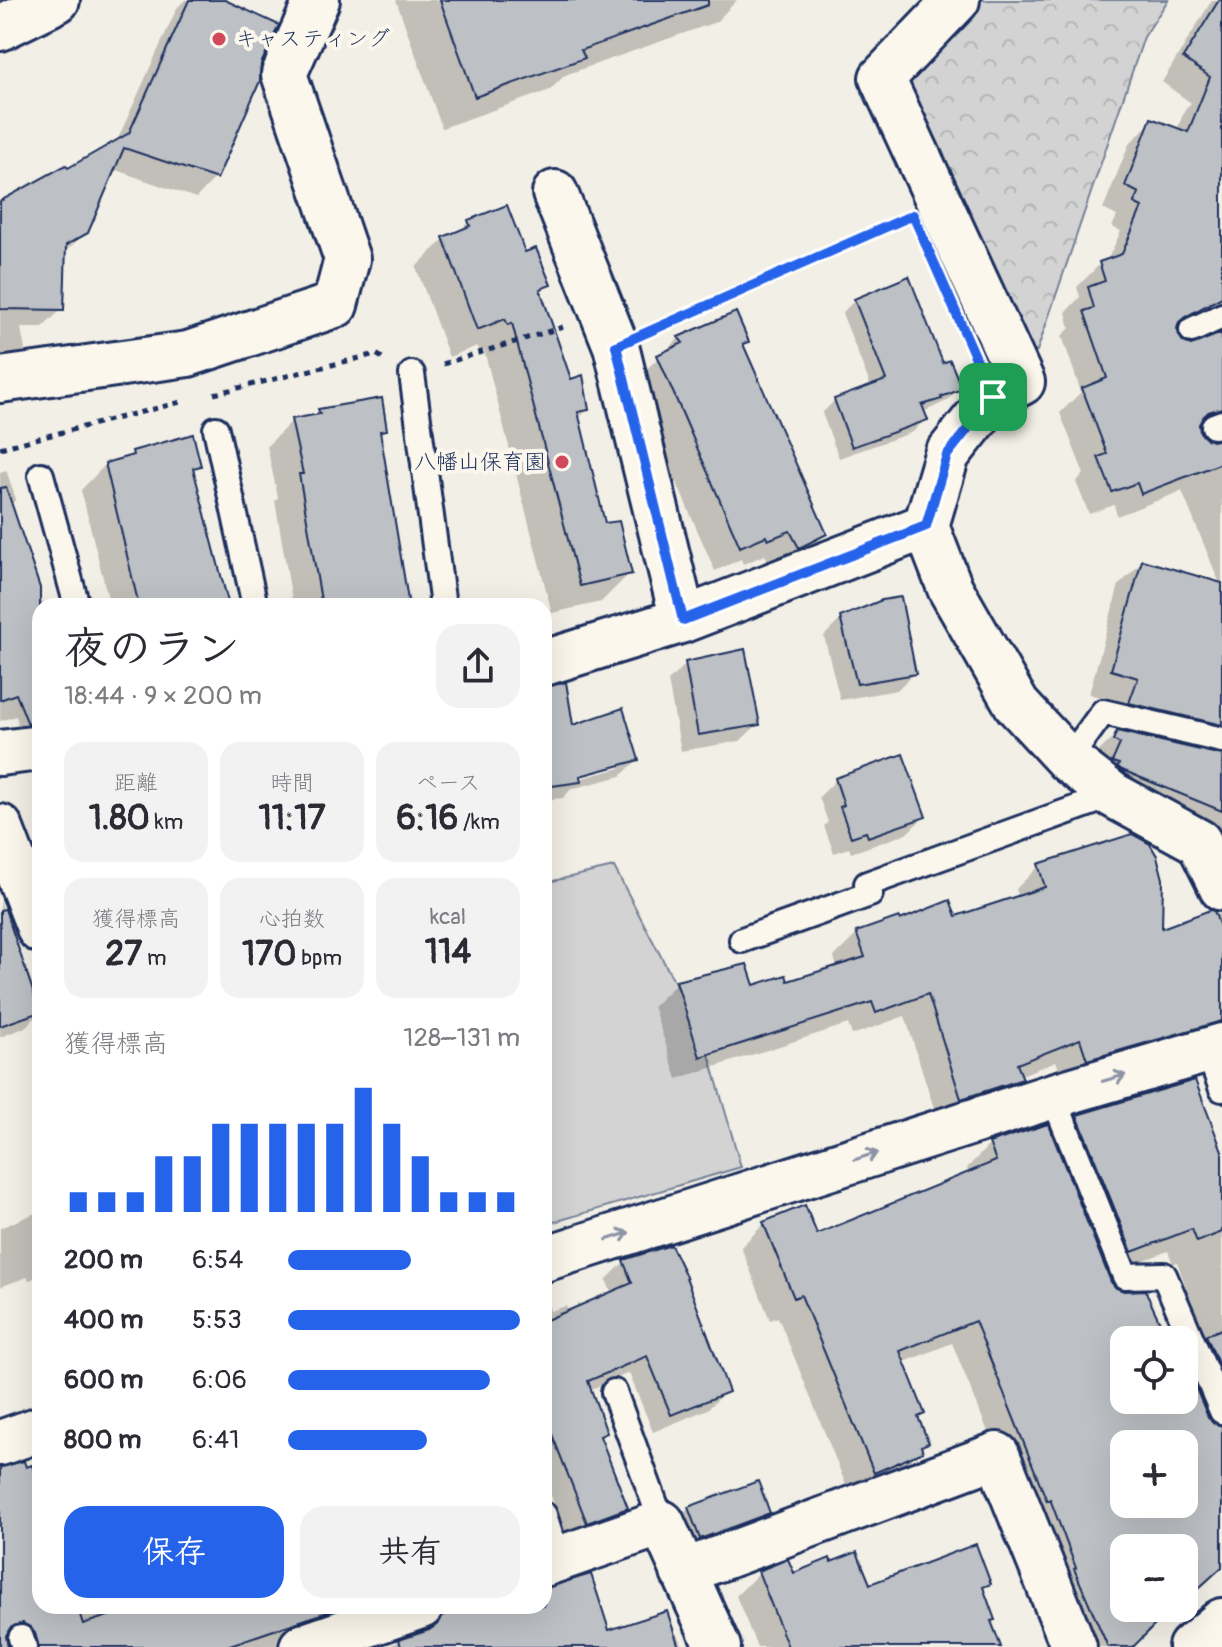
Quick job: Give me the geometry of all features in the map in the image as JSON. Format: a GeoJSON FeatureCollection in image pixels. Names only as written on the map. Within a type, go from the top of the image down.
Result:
{"type":"FeatureCollection","features":[{"type":"Feature","properties":{"kind":"street"},"geometry":{"type":"LineString","coordinates":[[0,28],[57,0]]}},
{"type":"Feature","properties":{"kind":"street"},"geometry":{"type":"LineString","coordinates":[[0,380],[188,354],[335,305],[347,259],[284,74],[317,0]]}},
{"type":"Feature","properties":{"kind":"street"},"geometry":{"type":"LineString","coordinates":[[957,0],[882,78],[1022,382],[993,397],[947,455],[926,526],[950,588],[1017,705],[1068,760],[1113,795],[1199,842],[1222,888]]}},
{"type":"Feature","properties":{"kind":"street"},"geometry":{"type":"LineString","coordinates":[[555,193],[610,330],[683,620]]}},
{"type":"Feature","properties":{"kind":"street"},"geometry":{"type":"LineString","coordinates":[[552,661],[683,620],[926,526]]}},
{"type":"Feature","properties":{"kind":"street"},"geometry":{"type":"LineString","coordinates":[[0,753],[32,749]]}},
{"type":"Feature","properties":{"kind":"street"},"geometry":{"type":"LineString","coordinates":[[0,827],[8,871],[32,915]]}},
{"type":"Feature","properties":{"kind":"street"},"geometry":{"type":"LineString","coordinates":[[552,1256],[1053,1096],[1217,1062]]}},
{"type":"Feature","properties":{"kind":"street"},"geometry":{"type":"LineString","coordinates":[[0,1443],[32,1432]]}},
{"type":"Feature","properties":{"kind":"street"},"geometry":{"type":"LineString","coordinates":[[683,1572],[997,1455],[1074,1647]]}},
{"type":"Feature","properties":{"kind":"street"},"geometry":{"type":"LineString","coordinates":[[552,1562],[662,1523],[718,1647]]}},
{"type":"Feature","properties":{"kind":"street"},"geometry":{"type":"LineString","coordinates":[[302,1647],[389,1614]]}},
{"type":"Feature","properties":{"kind":"street"},"geometry":{"type":"LineString","coordinates":[[1191,1647],[1222,1621]]}},
{"type":"Feature","properties":{"kind":"lane"},"geometry":{"type":"LineString","coordinates":[[1192,330],[1222,316]]}},
{"type":"Feature","properties":{"kind":"lane"},"geometry":{"type":"LineString","coordinates":[[412,374],[442,598]]}},
{"type":"Feature","properties":{"kind":"lane"},"geometry":{"type":"LineString","coordinates":[[216,429],[253,598]]}},
{"type":"Feature","properties":{"kind":"lane"},"geometry":{"type":"LineString","coordinates":[[41,475],[75,598]]}},
{"type":"Feature","properties":{"kind":"lane"},"geometry":{"type":"LineString","coordinates":[[1068,760],[1103,712],[1222,740]]}},
{"type":"Feature","properties":{"kind":"lane"},"geometry":{"type":"LineString","coordinates":[[742,940],[870,894],[867,884],[1113,795]]}},
{"type":"Feature","properties":{"kind":"lane"},"geometry":{"type":"LineString","coordinates":[[1053,1096],[1125,1276],[1164,1275],[1222,1411]]}},
{"type":"Feature","properties":{"kind":"lane"},"geometry":{"type":"LineString","coordinates":[[614,1392],[662,1523]]}},
{"type":"Feature","properties":{"kind":"path"},"geometry":{"type":"LineString","coordinates":[[209,395],[376,354],[412,374],[610,330],[913,215]]}},
{"type":"Feature","properties":{"kind":"path"},"geometry":{"type":"LineString","coordinates":[[0,448],[194,399]]}},
{"type":"Feature","properties":{"kind":"green space"},"geometry":{"type":"Polygon","coordinates":[[[957,0],[1168,0],[1144,37],[1037,351],[1014,363],[882,78],[957,0]]]}},
{"type":"Feature","properties":{"kind":"green space"},"geometry":{"type":"Polygon","coordinates":[[[614,867],[705,1040],[741,1167],[552,1223],[552,881],[614,867]]]}},
{"type":"Feature","properties":{"kind":"building"},"geometry":{"type":"Polygon","coordinates":[[[189,0],[225,0],[279,25],[261,64],[260,81],[217,179],[124,148],[88,233],[66,245],[64,310],[0,309],[0,201],[66,165],[68,168],[129,133],[189,0]]]}},
{"type":"Feature","properties":{"kind":"building"},"geometry":{"type":"Polygon","coordinates":[[[440,0],[708,0],[708,5],[581,50],[585,58],[475,97],[440,0]]]}},
{"type":"Feature","properties":{"kind":"building"},"geometry":{"type":"Polygon","coordinates":[[[1219,0],[1222,0],[1222,297],[1185,317],[1177,329],[1183,342],[1191,345],[1222,333],[1222,408],[1208,412],[1199,424],[1205,438],[1212,441],[1222,439],[1222,463],[1141,494],[1137,483],[1112,492],[1098,457],[1107,454],[1082,388],[1107,378],[1084,311],[1094,308],[1088,287],[1105,281],[1099,262],[1122,254],[1142,207],[1134,203],[1139,193],[1125,186],[1151,118],[1188,132],[1210,77],[1183,58],[1219,0]]]}},
{"type":"Feature","properties":{"kind":"building"},"geometry":{"type":"Polygon","coordinates":[[[507,205],[525,252],[536,248],[551,285],[540,289],[571,379],[583,375],[589,410],[578,412],[605,523],[619,521],[632,574],[580,586],[512,323],[508,325],[505,319],[477,330],[443,237],[470,226],[468,220],[507,205]]]}},
{"type":"Feature","properties":{"kind":"building"},"geometry":{"type":"Polygon","coordinates":[[[909,276],[943,363],[950,360],[962,389],[922,405],[928,420],[852,447],[834,399],[886,380],[854,299],[909,276]]]}},
{"type":"Feature","properties":{"kind":"building"},"geometry":{"type":"Polygon","coordinates":[[[736,312],[749,342],[743,344],[827,534],[799,548],[790,531],[768,540],[766,536],[740,547],[657,355],[683,343],[678,337],[736,312]]]}},
{"type":"Feature","properties":{"kind":"building"},"geometry":{"type":"Polygon","coordinates":[[[382,398],[387,430],[380,431],[408,598],[321,598],[299,474],[303,474],[291,419],[320,414],[318,409],[382,398]]]}},
{"type":"Feature","properties":{"kind":"building"},"geometry":{"type":"Polygon","coordinates":[[[193,434],[201,466],[193,468],[227,598],[137,598],[105,463],[133,455],[132,451],[193,434]]]}},
{"type":"Feature","properties":{"kind":"building"},"geometry":{"type":"Polygon","coordinates":[[[6,487],[40,588],[40,598],[32,598],[32,724],[28,724],[16,694],[0,700],[0,488],[6,487]]]}},
{"type":"Feature","properties":{"kind":"building"},"geometry":{"type":"Polygon","coordinates":[[[1142,560],[1222,583],[1222,725],[1129,703],[1138,678],[1111,670],[1142,560]]]}},
{"type":"Feature","properties":{"kind":"building"},"geometry":{"type":"Polygon","coordinates":[[[901,597],[916,674],[857,684],[840,617],[882,600],[901,597]]]}},
{"type":"Feature","properties":{"kind":"building"},"geometry":{"type":"Polygon","coordinates":[[[745,649],[760,725],[698,735],[685,662],[745,649]]]}},
{"type":"Feature","properties":{"kind":"building"},"geometry":{"type":"Polygon","coordinates":[[[566,682],[573,725],[623,708],[639,760],[580,776],[581,782],[552,786],[552,685],[566,682]]]}},
{"type":"Feature","properties":{"kind":"building"},"geometry":{"type":"Polygon","coordinates":[[[1117,731],[1222,755],[1222,811],[1118,767],[1119,764],[1112,762],[1120,744],[1113,740],[1117,731]]]}},
{"type":"Feature","properties":{"kind":"building"},"geometry":{"type":"Polygon","coordinates":[[[903,754],[926,817],[868,837],[866,832],[851,837],[840,807],[844,805],[835,778],[903,754]]]}},
{"type":"Feature","properties":{"kind":"building"},"geometry":{"type":"Polygon","coordinates":[[[1132,834],[1150,844],[1157,856],[1163,879],[1162,928],[1214,911],[1222,932],[1222,1021],[1087,1060],[1080,1039],[1017,1064],[1023,1079],[961,1099],[928,994],[876,1013],[872,1002],[700,1057],[676,981],[747,964],[754,985],[786,975],[788,981],[865,957],[856,932],[899,917],[900,920],[950,900],[956,916],[1045,887],[1038,864],[1132,834]]]}},
{"type":"Feature","properties":{"kind":"building"},"geometry":{"type":"Polygon","coordinates":[[[5,909],[32,988],[32,1015],[0,1026],[0,910],[5,909]]]}},
{"type":"Feature","properties":{"kind":"building"},"geometry":{"type":"Polygon","coordinates":[[[1195,1080],[1222,1151],[1222,1232],[1197,1242],[1192,1229],[1132,1252],[1077,1115],[1195,1080]]]}},
{"type":"Feature","properties":{"kind":"building"},"geometry":{"type":"Polygon","coordinates":[[[1048,1124],[1111,1282],[1124,1291],[1145,1290],[1162,1326],[1110,1326],[1110,1414],[1198,1414],[1198,1393],[1208,1417],[1222,1426],[1222,1567],[1198,1589],[1198,1534],[1110,1534],[1110,1622],[1158,1622],[1133,1647],[1108,1647],[975,1321],[900,1351],[925,1414],[918,1417],[929,1443],[921,1446],[923,1452],[874,1473],[801,1295],[794,1298],[763,1222],[805,1205],[817,1234],[996,1161],[989,1143],[1048,1124]]]}},
{"type":"Feature","properties":{"kind":"building"},"geometry":{"type":"Polygon","coordinates":[[[671,1245],[729,1392],[671,1415],[647,1356],[588,1381],[607,1433],[600,1436],[628,1508],[587,1523],[552,1434],[552,1318],[632,1283],[623,1260],[671,1245]]]}},
{"type":"Feature","properties":{"kind":"building"},"geometry":{"type":"Polygon","coordinates":[[[1222,1329],[1222,1373],[1206,1335],[1222,1329]]]}},
{"type":"Feature","properties":{"kind":"building"},"geometry":{"type":"Polygon","coordinates":[[[24,1461],[26,1467],[32,1465],[32,1614],[80,1614],[83,1624],[114,1614],[321,1614],[224,1647],[39,1647],[35,1633],[23,1623],[10,1628],[6,1636],[8,1647],[0,1647],[0,1467],[24,1461]]]}},
{"type":"Feature","properties":{"kind":"building"},"geometry":{"type":"Polygon","coordinates":[[[758,1481],[770,1513],[700,1539],[688,1507],[758,1481]]]}},
{"type":"Feature","properties":{"kind":"building"},"geometry":{"type":"Polygon","coordinates":[[[976,1544],[991,1584],[983,1587],[1001,1647],[788,1647],[758,1571],[788,1559],[794,1573],[830,1558],[831,1562],[857,1552],[870,1584],[976,1544]]]}},
{"type":"Feature","properties":{"kind":"building"},"geometry":{"type":"Polygon","coordinates":[[[591,1574],[609,1630],[667,1611],[679,1647],[401,1647],[399,1640],[429,1630],[439,1623],[442,1614],[552,1614],[552,1586],[591,1574]]]}},
{"type":"Feature","properties":{"kind":"place","name":"キャスティング"},"geometry":{"type":"Point","coordinates":[219,39]}},
{"type":"Feature","properties":{"kind":"place","name":"八幡山保育園"},"geometry":{"type":"Point","coordinates":[562,462]}},
{"type":"Feature","properties":{"kind":"route"},"geometry":{"type":"LineString","coordinates":[[913,215],[993,397],[947,455],[926,526],[683,620],[616,346],[913,215]]}}]}
